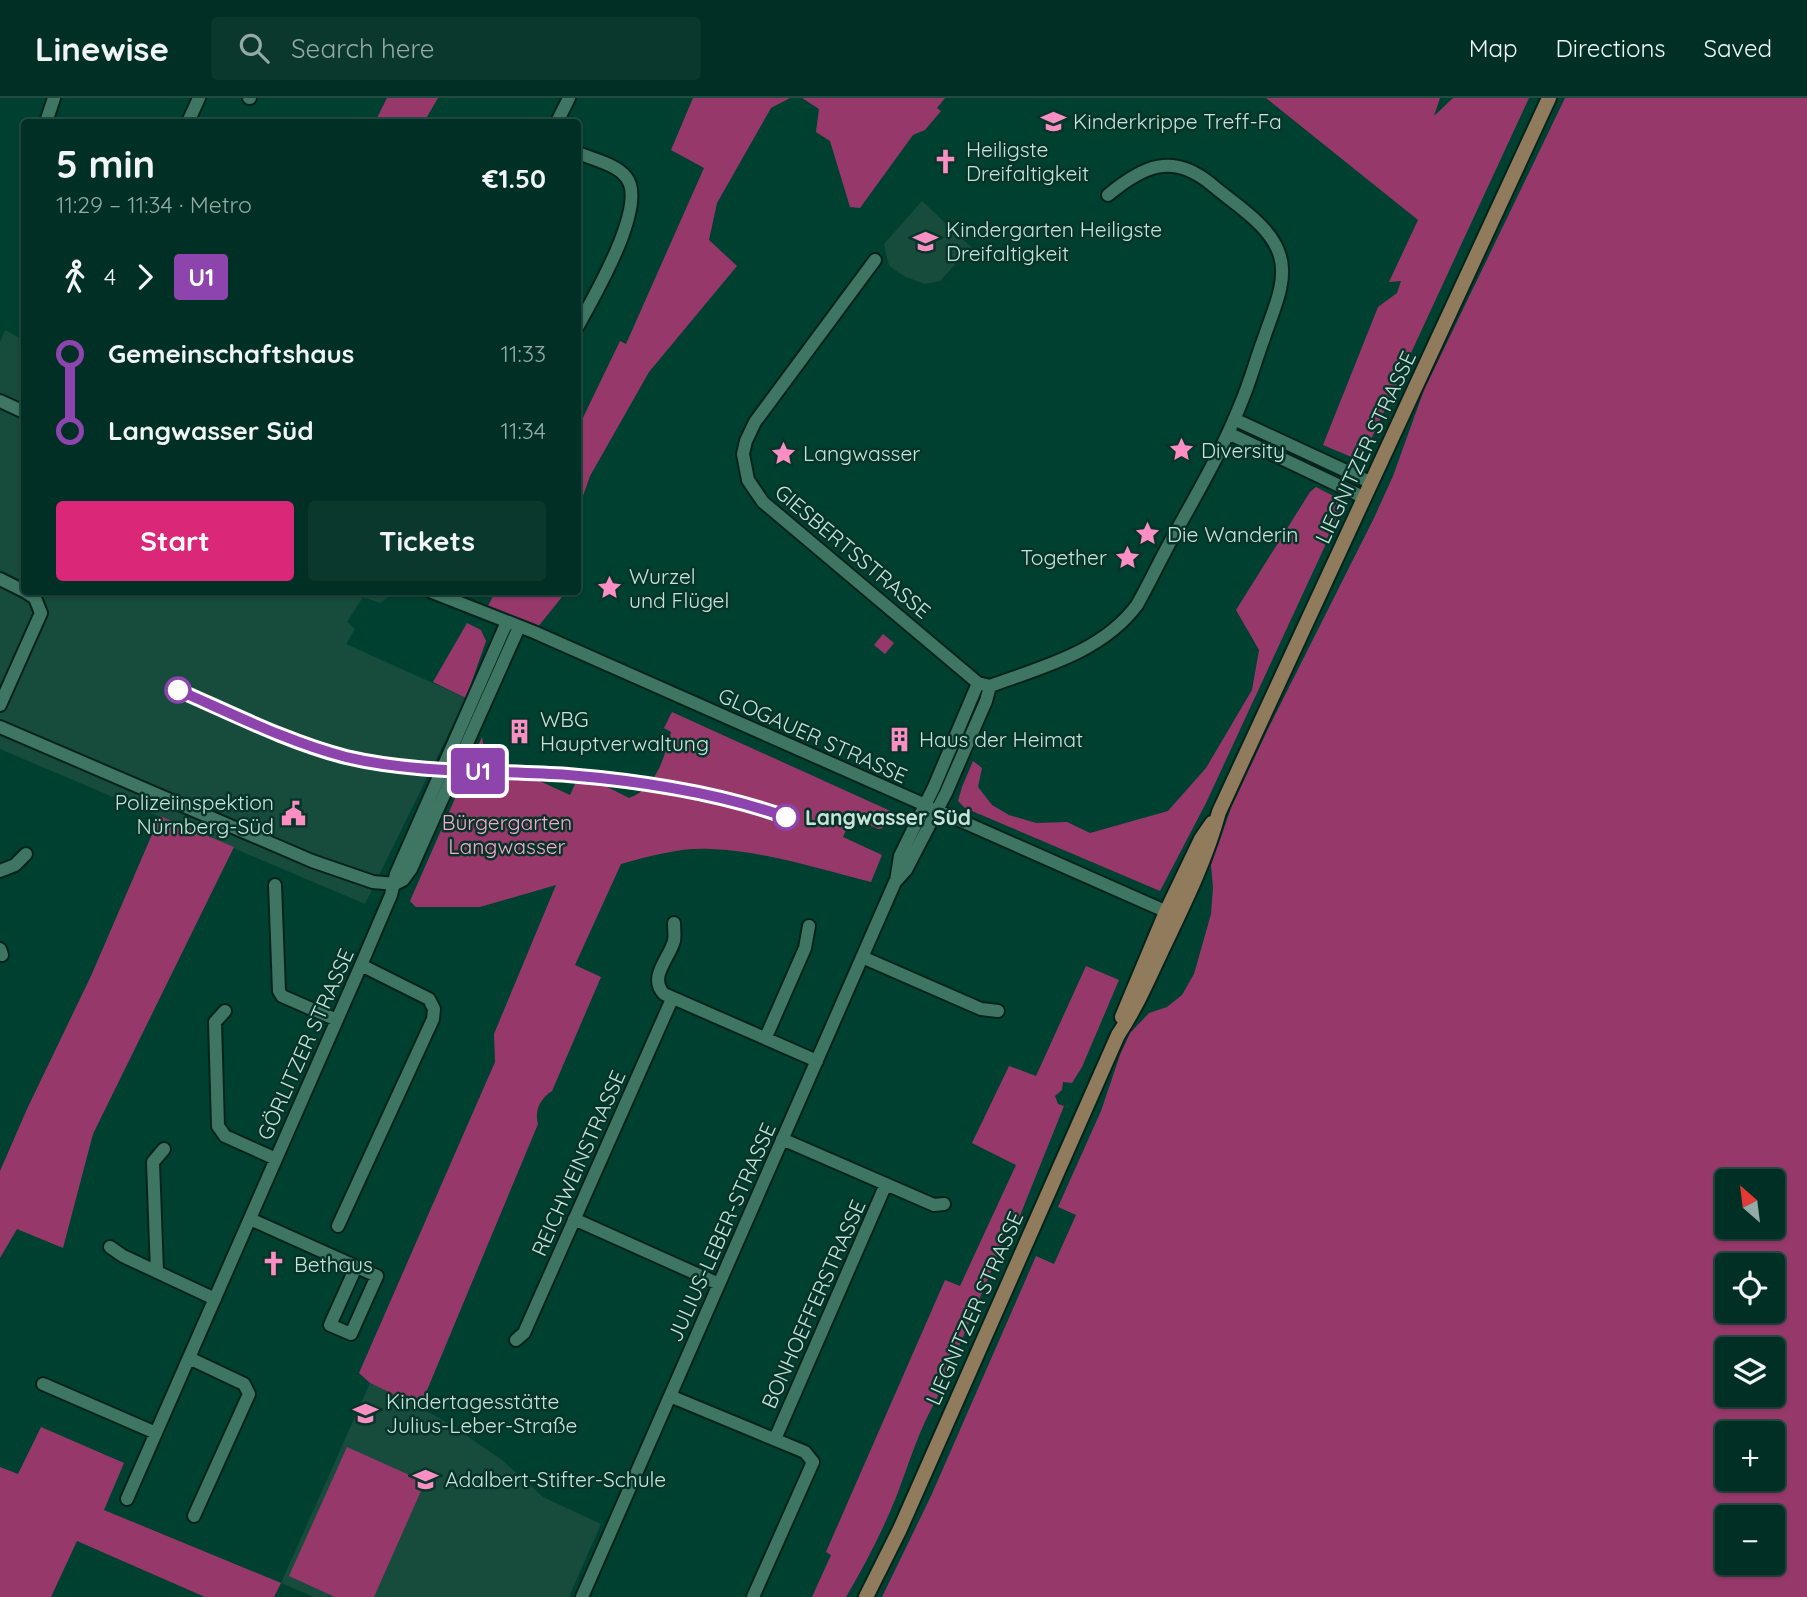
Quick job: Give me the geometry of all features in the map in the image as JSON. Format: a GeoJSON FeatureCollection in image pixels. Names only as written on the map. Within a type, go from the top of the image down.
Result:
{"type":"FeatureCollection","features":[{"type":"Feature","properties":{"kind":"main road","name":"LIEGNITZER STRASSE"},"geometry":{"type":"LineString","coordinates":[[866,1597],[900,1529],[1118,1035],[1126,1003],[1172,914],[1201,839],[1219,812],[1549,98]]}},
{"type":"Feature","properties":{"kind":"street"},"geometry":{"type":"LineString","coordinates":[[47,119],[54,98]]}},
{"type":"Feature","properties":{"kind":"street"},"geometry":{"type":"LineString","coordinates":[[189,119],[199,98]]}},
{"type":"Feature","properties":{"kind":"street"},"geometry":{"type":"LineString","coordinates":[[558,119],[569,98]]}},
{"type":"Feature","properties":{"kind":"street"},"geometry":{"type":"LineString","coordinates":[[581,154],[621,171],[631,186],[632,200],[615,253],[581,320]]}},
{"type":"Feature","properties":{"kind":"street"},"geometry":{"type":"LineString","coordinates":[[984,685],[1089,648],[1110,634],[1128,617],[1228,433],[1278,295],[1282,269],[1277,248],[1263,229],[1191,170],[1174,165],[1145,170],[1129,177],[1108,195]]}},
{"type":"Feature","properties":{"kind":"street","name":"GIESBERTSSTRASSE"},"geometry":{"type":"LineString","coordinates":[[875,261],[755,422],[743,454],[748,480],[763,502],[984,685]]}},
{"type":"Feature","properties":{"kind":"street"},"geometry":{"type":"LineString","coordinates":[[0,401],[21,411]]}},
{"type":"Feature","properties":{"kind":"street"},"geometry":{"type":"LineString","coordinates":[[1234,419],[1372,483]]}},
{"type":"Feature","properties":{"kind":"street"},"geometry":{"type":"LineString","coordinates":[[1228,433],[1365,498]]}},
{"type":"Feature","properties":{"kind":"street"},"geometry":{"type":"LineString","coordinates":[[0,579],[21,589]]}},
{"type":"Feature","properties":{"kind":"street"},"geometry":{"type":"LineString","coordinates":[[0,705],[41,613],[35,598],[31,595]]}},
{"type":"Feature","properties":{"kind":"street","name":"GLOGAUER STRASSE"},"geometry":{"type":"LineString","coordinates":[[440,595],[513,624],[1172,914]]}},
{"type":"Feature","properties":{"kind":"street","name":"GÖRLITZER STRASSE"},"geometry":{"type":"LineString","coordinates":[[127,1499],[395,884],[403,880],[411,869],[513,624]]}},
{"type":"Feature","properties":{"kind":"street","name":"JULIUS-LEBER-STRASSE"},"geometry":{"type":"LineString","coordinates":[[582,1597],[895,882],[900,856],[931,807],[974,696],[984,685]]}},
{"type":"Feature","properties":{"kind":"street"},"geometry":{"type":"LineString","coordinates":[[0,727],[312,861],[373,881],[395,884]]}},
{"type":"Feature","properties":{"kind":"street"},"geometry":{"type":"LineString","coordinates":[[0,871],[15,865],[26,854]]}},
{"type":"Feature","properties":{"kind":"street"},"geometry":{"type":"LineString","coordinates":[[275,885],[279,991],[282,996],[337,1020]]}},
{"type":"Feature","properties":{"kind":"street"},"geometry":{"type":"LineString","coordinates":[[674,923],[674,940],[656,980],[657,988],[672,999],[817,1061]]}},
{"type":"Feature","properties":{"kind":"street"},"geometry":{"type":"LineString","coordinates":[[766,1038],[805,948],[809,926]]}},
{"type":"Feature","properties":{"kind":"street"},"geometry":{"type":"LineString","coordinates":[[862,957],[981,1009],[998,1011]]}},
{"type":"Feature","properties":{"kind":"street"},"geometry":{"type":"LineString","coordinates":[[338,1226],[433,1018],[434,1009],[429,999],[361,965]]}},
{"type":"Feature","properties":{"kind":"street","name":"REICHWEINSTRASSE"},"geometry":{"type":"LineString","coordinates":[[516,1339],[524,1333],[672,999]]}},
{"type":"Feature","properties":{"kind":"street"},"geometry":{"type":"LineString","coordinates":[[225,1011],[215,1022],[218,1126],[225,1136],[276,1159]]}},
{"type":"Feature","properties":{"kind":"street","name":"BONHOEFFERSTRASSE"},"geometry":{"type":"LineString","coordinates":[[782,1139],[934,1205],[944,1204]]}},
{"type":"Feature","properties":{"kind":"street"},"geometry":{"type":"LineString","coordinates":[[156,1272],[153,1162],[164,1149]]}},
{"type":"Feature","properties":{"kind":"street","name":"BONHOEFFERSTRASSE"},"geometry":{"type":"LineString","coordinates":[[775,1439],[886,1184]]}},
{"type":"Feature","properties":{"kind":"street"},"geometry":{"type":"LineString","coordinates":[[250,1219],[377,1276],[351,1334],[330,1325],[356,1267]]}},
{"type":"Feature","properties":{"kind":"street"},"geometry":{"type":"LineString","coordinates":[[574,1219],[719,1284]]}},
{"type":"Feature","properties":{"kind":"street"},"geometry":{"type":"LineString","coordinates":[[110,1247],[123,1256],[215,1299]]}},
{"type":"Feature","properties":{"kind":"street"},"geometry":{"type":"LineString","coordinates":[[189,1358],[244,1384],[249,1394],[194,1516]]}},
{"type":"Feature","properties":{"kind":"street"},"geometry":{"type":"LineString","coordinates":[[43,1384],[156,1433]]}},
{"type":"Feature","properties":{"kind":"street"},"geometry":{"type":"LineString","coordinates":[[670,1396],[805,1452],[813,1462],[753,1597]]}},
{"type":"Feature","properties":{"kind":"shaded area","name":"Kindergarten Heiligste Dreifaltigkeit"},"geometry":{"type":"Polygon","coordinates":[[[922,201],[971,247],[940,281],[925,284],[906,277],[889,266],[884,244],[922,201]]]}},
{"type":"Feature","properties":{"kind":"shaded area"},"geometry":{"type":"Polygon","coordinates":[[[5,330],[21,338],[21,595],[391,595],[380,603],[363,597],[347,622],[355,629],[346,644],[466,698],[365,904],[0,749],[0,342],[5,330]]]}},
{"type":"Feature","properties":{"kind":"shaded area","name":"Adalbert-Stifter-Schule"},"geometry":{"type":"Polygon","coordinates":[[[370,1383],[454,1427],[502,1460],[543,1497],[601,1524],[569,1597],[314,1597],[281,1583],[370,1383]]]}},
{"type":"Feature","properties":{"kind":"green space"},"geometry":{"type":"Polygon","coordinates":[[[387,98],[438,98],[426,119],[376,119],[387,98]]]}},
{"type":"Feature","properties":{"kind":"green space"},"geometry":{"type":"Polygon","coordinates":[[[693,98],[790,98],[771,108],[717,203],[709,240],[737,266],[649,372],[590,476],[581,502],[581,422],[620,341],[626,344],[704,168],[671,150],[693,98]]]}},
{"type":"Feature","properties":{"kind":"green space"},"geometry":{"type":"Polygon","coordinates":[[[802,98],[945,98],[937,108],[941,111],[925,130],[913,135],[860,208],[850,207],[830,141],[816,132],[819,109],[802,98]]]}},
{"type":"Feature","properties":{"kind":"green space"},"geometry":{"type":"Polygon","coordinates":[[[1266,98],[1440,98],[1434,116],[1453,98],[1529,98],[1361,461],[1323,445],[1378,307],[1397,293],[1401,281],[1389,282],[1418,220],[1266,98]]]}},
{"type":"Feature","properties":{"kind":"green space"},"geometry":{"type":"Polygon","coordinates":[[[1565,98],[1807,98],[1807,1597],[882,1597],[931,1496],[1036,1256],[1054,1264],[1076,1215],[1058,1207],[1101,1111],[1130,1033],[1149,1013],[1167,1007],[1182,995],[1194,974],[1211,914],[1211,865],[1231,808],[1393,476],[1424,390],[1565,98]]]}},
{"type":"Feature","properties":{"kind":"green space"},"geometry":{"type":"Polygon","coordinates":[[[1316,487],[1339,499],[1343,507],[1206,803],[1160,891],[965,808],[958,801],[973,761],[982,768],[978,787],[992,805],[1009,815],[1036,823],[1067,822],[1090,833],[1168,811],[1206,768],[1252,690],[1259,650],[1236,610],[1310,492],[1316,487]]]}},
{"type":"Feature","properties":{"kind":"green space"},"geometry":{"type":"Polygon","coordinates":[[[494,595],[564,595],[537,628],[488,606],[494,595]]]}},
{"type":"Feature","properties":{"kind":"green space"},"geometry":{"type":"Polygon","coordinates":[[[467,623],[481,630],[486,641],[466,698],[433,682],[467,623]]]}},
{"type":"Feature","properties":{"kind":"green space"},"geometry":{"type":"Polygon","coordinates":[[[883,634],[894,643],[885,654],[874,645],[883,634]]]}},
{"type":"Feature","properties":{"kind":"green space","name":"Bürgergarten Langwasser"},"geometry":{"type":"Polygon","coordinates":[[[672,712],[895,813],[891,821],[887,820],[883,828],[878,829],[852,817],[843,837],[882,855],[871,882],[812,866],[731,850],[677,851],[621,864],[575,965],[601,977],[552,1091],[539,1105],[538,1124],[420,1407],[370,1383],[359,1373],[495,1062],[494,1034],[556,885],[480,907],[416,907],[410,901],[482,737],[485,756],[570,795],[580,773],[629,798],[646,787],[658,771],[671,732],[664,728],[672,712]]]}},
{"type":"Feature","properties":{"kind":"green space"},"geometry":{"type":"Polygon","coordinates":[[[160,816],[234,847],[93,1134],[63,1248],[17,1229],[0,1258],[0,1171],[91,976],[160,816]]]}},
{"type":"Feature","properties":{"kind":"green space"},"geometry":{"type":"Polygon","coordinates":[[[1086,966],[1119,980],[1082,1067],[1072,1083],[1063,1082],[1062,1090],[1055,1096],[1058,1104],[1064,1106],[1019,1218],[1003,1244],[919,1435],[892,1508],[860,1572],[846,1597],[812,1597],[831,1555],[826,1552],[945,1280],[960,1286],[1016,1165],[972,1143],[1009,1066],[1036,1076],[1086,966]]]}},
{"type":"Feature","properties":{"kind":"green space"},"geometry":{"type":"Polygon","coordinates":[[[41,1427],[124,1463],[104,1510],[281,1583],[274,1597],[205,1597],[77,1541],[51,1597],[0,1597],[0,1467],[18,1474],[41,1427]]]}},
{"type":"Feature","properties":{"kind":"green space"},"geometry":{"type":"Polygon","coordinates":[[[347,1447],[425,1482],[374,1597],[335,1597],[289,1576],[347,1447]]]}},
{"type":"Feature","properties":{"kind":"metro line","name":"U1"},"geometry":{"type":"LineString","coordinates":[[178,690],[283,736],[346,757],[409,766],[569,775],[640,784],[717,796],[786,817]]}},
{"type":"Feature","properties":{"kind":"place","name":"Kinderkrippe Treff-Fa"},"geometry":{"type":"Point","coordinates":[1053,121]}},
{"type":"Feature","properties":{"kind":"place","name":"Heiligste Dreifaltigkeit"},"geometry":{"type":"Point","coordinates":[946,161]}},
{"type":"Feature","properties":{"kind":"place","name":"Kindergarten Heiligste Dreifaltigkeit"},"geometry":{"type":"Point","coordinates":[926,241]}},
{"type":"Feature","properties":{"kind":"place","name":"Diversity"},"geometry":{"type":"Point","coordinates":[1181,450]}},
{"type":"Feature","properties":{"kind":"place","name":"Langwasser"},"geometry":{"type":"Point","coordinates":[783,453]}},
{"type":"Feature","properties":{"kind":"place","name":"Die Wanderin"},"geometry":{"type":"Point","coordinates":[1147,534]}},
{"type":"Feature","properties":{"kind":"place","name":"Together"},"geometry":{"type":"Point","coordinates":[1127,557]}},
{"type":"Feature","properties":{"kind":"place","name":"Wurzel und Flügel"},"geometry":{"type":"Point","coordinates":[609,588]}},
{"type":"Feature","properties":{"kind":"place","name":"WBG Hauptverwaltung"},"geometry":{"type":"Point","coordinates":[520,731]}},
{"type":"Feature","properties":{"kind":"place","name":"Haus der Heimat"},"geometry":{"type":"Point","coordinates":[899,739]}},
{"type":"Feature","properties":{"kind":"place","name":"Polizeiinspektion Nürnberg-Süd"},"geometry":{"type":"Point","coordinates":[294,814]}},
{"type":"Feature","properties":{"kind":"place","name":"Langwasser Süd"},"geometry":{"type":"Point","coordinates":[786,817]}},
{"type":"Feature","properties":{"kind":"place","name":"Bethaus"},"geometry":{"type":"Point","coordinates":[274,1264]}},
{"type":"Feature","properties":{"kind":"place","name":"Kindertagesstätte Julius-Leber-Straße"},"geometry":{"type":"Point","coordinates":[366,1413]}},
{"type":"Feature","properties":{"kind":"place","name":"Adalbert-Stifter-Schule"},"geometry":{"type":"Point","coordinates":[425,1479]}}]}
